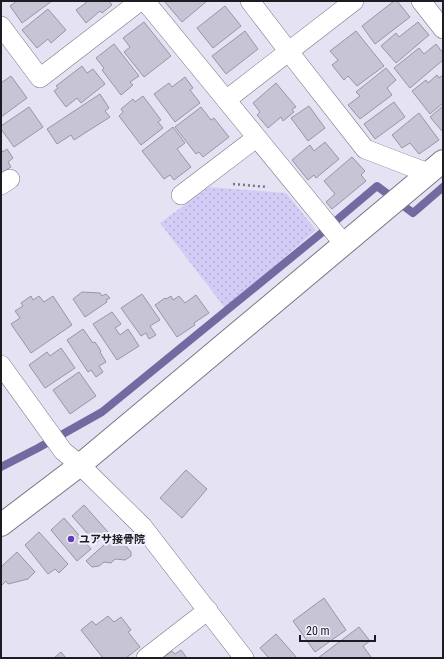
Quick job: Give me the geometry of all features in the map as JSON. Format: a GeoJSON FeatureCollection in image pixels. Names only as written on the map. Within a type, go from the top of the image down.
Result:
{"type":"FeatureCollection","features":[{"type":"Feature","properties":{"kind":"street"},"geometry":{"type":"LineString","coordinates":[[1,26],[40,78],[140,1]]}},
{"type":"Feature","properties":{"kind":"street"},"geometry":{"type":"LineString","coordinates":[[145,1],[342,242]]}},
{"type":"Feature","properties":{"kind":"street"},"geometry":{"type":"LineString","coordinates":[[250,1],[364,150],[436,167]]}},
{"type":"Feature","properties":{"kind":"street"},"geometry":{"type":"LineString","coordinates":[[226,100],[354,1]]}},
{"type":"Feature","properties":{"kind":"street"},"geometry":{"type":"LineString","coordinates":[[421,1],[443,29]]}},
{"type":"Feature","properties":{"kind":"street"},"geometry":{"type":"LineString","coordinates":[[181,195],[256,138]]}},
{"type":"Feature","properties":{"kind":"street"},"geometry":{"type":"LineString","coordinates":[[1,525],[80,465],[342,242],[436,167]]}},
{"type":"Feature","properties":{"kind":"street"},"geometry":{"type":"LineString","coordinates":[[1,365],[63,451],[80,465],[143,527],[244,658]]}},
{"type":"Feature","properties":{"kind":"street"},"geometry":{"type":"LineString","coordinates":[[146,658],[208,610]]}},
{"type":"Feature","properties":{"kind":"path"},"geometry":{"type":"LineString","coordinates":[[199,181],[299,189]]}},
{"type":"Feature","properties":{"kind":"shaded area"},"geometry":{"type":"Polygon","coordinates":[[[209,187],[286,193],[316,230],[225,308],[160,223],[209,187]]]}},
{"type":"Feature","properties":{"kind":"building"},"geometry":{"type":"Polygon","coordinates":[[[17,1],[52,1],[22,23],[10,6],[17,1]]]}},
{"type":"Feature","properties":{"kind":"building"},"geometry":{"type":"Polygon","coordinates":[[[85,1],[109,1],[112,5],[102,13],[100,11],[86,23],[76,10],[86,3],[85,1]]]}},
{"type":"Feature","properties":{"kind":"building"},"geometry":{"type":"Polygon","coordinates":[[[164,1],[207,1],[182,22],[164,1]]]}},
{"type":"Feature","properties":{"kind":"building"},"geometry":{"type":"Polygon","coordinates":[[[394,1],[397,1],[410,17],[375,44],[362,26],[394,1]]]}},
{"type":"Feature","properties":{"kind":"building"},"geometry":{"type":"Polygon","coordinates":[[[225,6],[241,26],[213,48],[197,28],[225,6]]]}},
{"type":"Feature","properties":{"kind":"building"},"geometry":{"type":"Polygon","coordinates":[[[48,9],[66,30],[51,43],[48,39],[37,48],[22,30],[48,9]]]}},
{"type":"Feature","properties":{"kind":"building"},"geometry":{"type":"Polygon","coordinates":[[[144,22],[171,56],[144,77],[124,52],[130,47],[123,38],[144,22]]]}},
{"type":"Feature","properties":{"kind":"building"},"geometry":{"type":"Polygon","coordinates":[[[418,22],[429,35],[396,63],[381,46],[396,33],[399,37],[418,22]]]}},
{"type":"Feature","properties":{"kind":"building"},"geometry":{"type":"Polygon","coordinates":[[[245,31],[258,49],[226,74],[212,56],[245,31]]]}},
{"type":"Feature","properties":{"kind":"building"},"geometry":{"type":"Polygon","coordinates":[[[356,31],[384,66],[357,86],[348,76],[344,80],[332,65],[338,60],[330,51],[356,31]]]}},
{"type":"Feature","properties":{"kind":"building"},"geometry":{"type":"Polygon","coordinates":[[[114,44],[139,76],[130,82],[133,85],[121,95],[102,70],[104,68],[96,58],[114,44]]]}},
{"type":"Feature","properties":{"kind":"building"},"geometry":{"type":"Polygon","coordinates":[[[436,44],[443,53],[443,60],[410,88],[394,68],[419,48],[424,54],[436,44]]]}},
{"type":"Feature","properties":{"kind":"building"},"geometry":{"type":"Polygon","coordinates":[[[82,66],[87,73],[93,69],[105,84],[81,103],[77,98],[66,107],[54,91],[58,88],[56,86],[82,66]]]}},
{"type":"Feature","properties":{"kind":"building"},"geometry":{"type":"Polygon","coordinates":[[[386,68],[396,80],[387,88],[392,95],[360,119],[348,105],[360,96],[356,92],[386,68]]]}},
{"type":"Feature","properties":{"kind":"building"},"geometry":{"type":"Polygon","coordinates":[[[437,75],[439,78],[443,75],[443,103],[430,114],[412,91],[426,80],[428,83],[437,75]]]}},
{"type":"Feature","properties":{"kind":"building"},"geometry":{"type":"Polygon","coordinates":[[[11,76],[27,98],[1,117],[1,83],[11,76]]]}},
{"type":"Feature","properties":{"kind":"building"},"geometry":{"type":"Polygon","coordinates":[[[185,77],[193,88],[190,90],[200,103],[175,122],[154,94],[169,83],[172,87],[185,77]]]}},
{"type":"Feature","properties":{"kind":"building"},"geometry":{"type":"Polygon","coordinates":[[[276,83],[296,107],[292,109],[294,112],[283,121],[281,117],[268,128],[257,115],[260,112],[253,103],[276,83]]]}},
{"type":"Feature","properties":{"kind":"building"},"geometry":{"type":"Polygon","coordinates":[[[100,94],[109,108],[105,111],[110,117],[74,140],[71,135],[57,144],[47,129],[100,94]]]}},
{"type":"Feature","properties":{"kind":"building"},"geometry":{"type":"Polygon","coordinates":[[[143,96],[161,120],[158,122],[163,128],[141,145],[119,116],[123,112],[121,109],[133,99],[135,102],[143,96]]]}},
{"type":"Feature","properties":{"kind":"building"},"geometry":{"type":"Polygon","coordinates":[[[394,102],[405,117],[375,139],[364,124],[394,102]]]}},
{"type":"Feature","properties":{"kind":"building"},"geometry":{"type":"Polygon","coordinates":[[[309,106],[325,128],[308,141],[291,118],[309,106]]]}},
{"type":"Feature","properties":{"kind":"building"},"geometry":{"type":"Polygon","coordinates":[[[443,106],[443,130],[442,131],[430,117],[443,106]]]}},
{"type":"Feature","properties":{"kind":"building"},"geometry":{"type":"Polygon","coordinates":[[[29,107],[43,127],[14,147],[1,129],[1,126],[29,107]]]}},
{"type":"Feature","properties":{"kind":"building"},"geometry":{"type":"Polygon","coordinates":[[[201,107],[211,120],[214,118],[229,137],[203,157],[199,152],[196,154],[175,127],[201,107]]]}},
{"type":"Feature","properties":{"kind":"building"},"geometry":{"type":"Polygon","coordinates":[[[419,113],[439,140],[419,154],[410,143],[402,148],[392,135],[419,113]]]}},
{"type":"Feature","properties":{"kind":"building"},"geometry":{"type":"Polygon","coordinates":[[[173,127],[185,143],[177,149],[191,167],[174,180],[170,175],[164,179],[142,151],[173,127]]]}},
{"type":"Feature","properties":{"kind":"building"},"geometry":{"type":"Polygon","coordinates":[[[325,142],[339,159],[316,178],[314,175],[308,180],[292,160],[310,145],[314,151],[325,142]]]}},
{"type":"Feature","properties":{"kind":"building"},"geometry":{"type":"Polygon","coordinates":[[[1,149],[3,152],[7,149],[13,158],[8,162],[11,167],[1,173],[1,149]]]}},
{"type":"Feature","properties":{"kind":"building"},"geometry":{"type":"Polygon","coordinates":[[[352,157],[365,171],[361,175],[366,181],[332,209],[326,202],[335,194],[324,181],[352,157]]]}},
{"type":"Feature","properties":{"kind":"building"},"geometry":{"type":"Polygon","coordinates":[[[82,292],[100,293],[102,296],[106,294],[110,298],[106,300],[107,302],[85,317],[73,299],[82,292]]]}},
{"type":"Feature","properties":{"kind":"building"},"geometry":{"type":"Polygon","coordinates":[[[142,294],[160,320],[150,326],[156,335],[149,339],[146,333],[141,336],[121,308],[142,294]]]}},
{"type":"Feature","properties":{"kind":"building"},"geometry":{"type":"Polygon","coordinates":[[[196,295],[209,313],[177,337],[155,305],[171,296],[173,300],[179,296],[185,303],[196,295]]]}},
{"type":"Feature","properties":{"kind":"building"},"geometry":{"type":"Polygon","coordinates":[[[31,296],[33,300],[39,296],[44,302],[53,296],[72,325],[31,353],[11,324],[20,318],[15,311],[23,306],[21,303],[31,296]]]}},
{"type":"Feature","properties":{"kind":"building"},"geometry":{"type":"Polygon","coordinates":[[[112,312],[121,324],[115,328],[120,335],[128,329],[139,346],[117,360],[93,324],[112,312]]]}},
{"type":"Feature","properties":{"kind":"building"},"geometry":{"type":"Polygon","coordinates":[[[83,329],[93,343],[95,342],[106,362],[99,366],[103,372],[96,377],[91,370],[88,372],[67,340],[83,329]]]}},
{"type":"Feature","properties":{"kind":"building"},"geometry":{"type":"Polygon","coordinates":[[[61,348],[75,368],[45,388],[29,365],[47,352],[50,356],[61,348]]]}},
{"type":"Feature","properties":{"kind":"building"},"geometry":{"type":"Polygon","coordinates":[[[79,372],[96,396],[70,414],[53,390],[79,372]]]}},
{"type":"Feature","properties":{"kind":"building"},"geometry":{"type":"Polygon","coordinates":[[[186,470],[207,489],[182,518],[160,498],[186,470]]]}},
{"type":"Feature","properties":{"kind":"building"},"geometry":{"type":"Polygon","coordinates":[[[84,505],[108,532],[96,543],[72,516],[84,505]]]}},
{"type":"Feature","properties":{"kind":"building","name":"ユアサ接骨院"},"geometry":{"type":"Polygon","coordinates":[[[64,518],[91,549],[77,561],[51,530],[64,518]]]}},
{"type":"Feature","properties":{"kind":"building"},"geometry":{"type":"Polygon","coordinates":[[[39,532],[68,564],[59,573],[55,569],[48,574],[25,545],[39,532]]]}},
{"type":"Feature","properties":{"kind":"building"},"geometry":{"type":"Polygon","coordinates":[[[113,537],[118,537],[131,552],[131,556],[125,560],[115,559],[111,563],[104,562],[99,566],[92,567],[86,561],[113,537]]]}},
{"type":"Feature","properties":{"kind":"building"},"geometry":{"type":"Polygon","coordinates":[[[17,552],[35,572],[28,579],[8,584],[6,581],[1,586],[1,567],[17,552]]]}},
{"type":"Feature","properties":{"kind":"building"},"geometry":{"type":"Polygon","coordinates":[[[324,598],[346,630],[315,652],[293,621],[324,598]]]}},
{"type":"Feature","properties":{"kind":"building"},"geometry":{"type":"Polygon","coordinates":[[[108,616],[114,622],[121,617],[131,630],[128,632],[140,647],[126,658],[103,658],[81,630],[92,621],[96,625],[108,616]]]}},
{"type":"Feature","properties":{"kind":"building"},"geometry":{"type":"Polygon","coordinates":[[[359,627],[370,641],[363,646],[371,657],[318,658],[359,627]]]}},
{"type":"Feature","properties":{"kind":"building"},"geometry":{"type":"Polygon","coordinates":[[[276,634],[297,658],[269,658],[260,648],[276,634]]]}},
{"type":"Feature","properties":{"kind":"building"},"geometry":{"type":"Polygon","coordinates":[[[181,650],[187,658],[163,658],[172,651],[175,654],[181,650]]]}},
{"type":"Feature","properties":{"kind":"building"},"geometry":{"type":"Polygon","coordinates":[[[61,652],[66,658],[54,658],[61,652]]]}},
{"type":"Feature","properties":{"kind":"waterway"},"geometry":{"type":"LineString","coordinates":[[1,467],[102,412],[377,186],[413,213],[443,187]]}},
{"type":"Feature","properties":{"kind":"place","name":"ユアサ接骨院"},"geometry":{"type":"Point","coordinates":[71,539]}}]}
